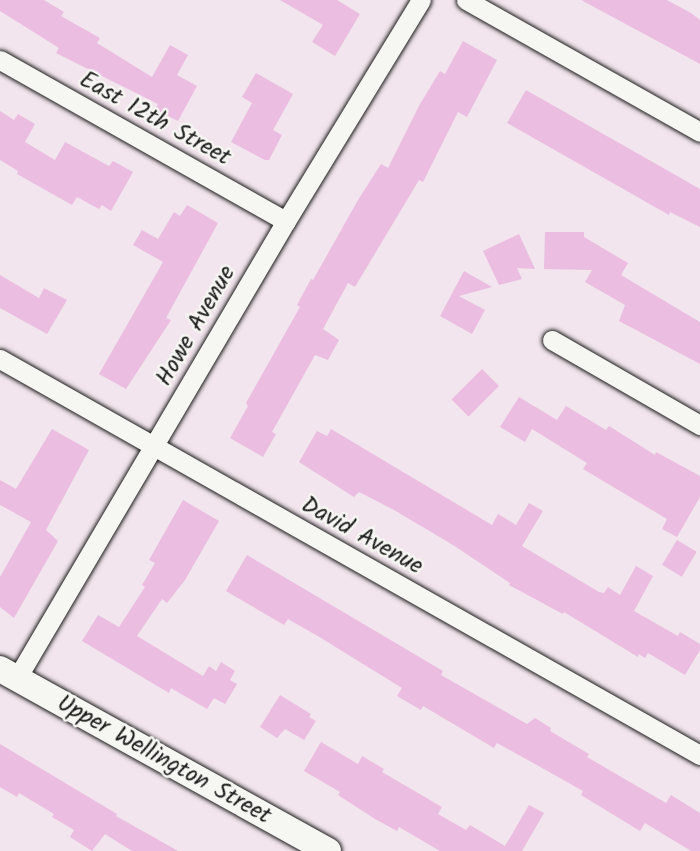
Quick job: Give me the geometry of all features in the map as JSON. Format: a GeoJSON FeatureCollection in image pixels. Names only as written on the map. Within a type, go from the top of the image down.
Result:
{"type":"FeatureCollection","features":[{"type":"Feature","properties":{"kind":"main road","name":"Upper Wellington Street"},"geometry":{"type":"LineString","coordinates":[[8,673],[328,851]]}},
{"type":"Feature","properties":{"kind":"street","name":"Howe Avenue"},"geometry":{"type":"LineString","coordinates":[[8,673],[153,446],[421,0]]}},
{"type":"Feature","properties":{"kind":"street"},"geometry":{"type":"LineString","coordinates":[[466,0],[700,132]]}},
{"type":"Feature","properties":{"kind":"street","name":"East 12th Street"},"geometry":{"type":"LineString","coordinates":[[0,60],[286,221]]}},
{"type":"Feature","properties":{"kind":"street"},"geometry":{"type":"LineString","coordinates":[[552,340],[700,425]]}},
{"type":"Feature","properties":{"kind":"street","name":"David Avenue"},"geometry":{"type":"LineString","coordinates":[[0,359],[699,752]]}},
{"type":"Feature","properties":{"kind":"building"},"geometry":{"type":"Polygon","coordinates":[[[0,0],[44,0],[64,12],[61,16],[100,38],[97,43],[152,77],[170,45],[188,55],[177,75],[197,86],[178,121],[155,109],[158,104],[56,53],[59,48],[0,11],[0,0]]]}},
{"type":"Feature","properties":{"kind":"building"},"geometry":{"type":"Polygon","coordinates":[[[280,0],[337,0],[360,14],[335,56],[312,42],[323,25],[280,0]]]}},
{"type":"Feature","properties":{"kind":"building"},"geometry":{"type":"Polygon","coordinates":[[[581,0],[667,0],[700,20],[700,64],[581,0]]]}},
{"type":"Feature","properties":{"kind":"building"},"geometry":{"type":"Polygon","coordinates":[[[463,41],[497,60],[467,117],[458,112],[423,182],[419,180],[355,287],[348,283],[323,329],[339,340],[328,360],[315,355],[272,432],[276,434],[263,457],[230,438],[248,406],[246,403],[300,307],[297,305],[311,279],[313,280],[358,200],[381,164],[388,168],[420,104],[440,71],[445,74],[463,41]]]}},
{"type":"Feature","properties":{"kind":"building"},"geometry":{"type":"Polygon","coordinates":[[[256,73],[293,94],[273,130],[282,135],[269,160],[231,142],[252,103],[242,97],[256,73]]]}},
{"type":"Feature","properties":{"kind":"building"},"geometry":{"type":"Polygon","coordinates":[[[526,90],[700,189],[700,227],[670,212],[669,215],[507,123],[526,90]]]}},
{"type":"Feature","properties":{"kind":"building"},"geometry":{"type":"Polygon","coordinates":[[[0,111],[14,120],[18,114],[35,124],[25,142],[55,160],[65,142],[109,166],[113,161],[133,172],[111,211],[102,205],[99,209],[77,197],[72,205],[17,174],[18,171],[0,160],[0,111]]]}},
{"type":"Feature","properties":{"kind":"building"},"geometry":{"type":"Polygon","coordinates":[[[187,205],[218,223],[166,318],[171,320],[126,389],[99,374],[163,262],[133,245],[142,230],[158,239],[174,212],[180,216],[187,205]]]}},
{"type":"Feature","properties":{"kind":"building"},"geometry":{"type":"Polygon","coordinates":[[[545,232],[584,232],[584,237],[628,263],[621,275],[700,322],[700,364],[619,321],[625,305],[585,282],[592,270],[544,269],[545,232]]]}},
{"type":"Feature","properties":{"kind":"building"},"geometry":{"type":"Polygon","coordinates":[[[519,234],[535,269],[517,268],[522,279],[499,285],[483,251],[519,234]]]}},
{"type":"Feature","properties":{"kind":"building"},"geometry":{"type":"Polygon","coordinates":[[[464,271],[492,287],[459,296],[485,310],[472,334],[440,316],[464,271]]]}},
{"type":"Feature","properties":{"kind":"building"},"geometry":{"type":"Polygon","coordinates":[[[0,275],[39,298],[44,288],[67,300],[47,334],[0,308],[0,275]]]}},
{"type":"Feature","properties":{"kind":"building"},"geometry":{"type":"Polygon","coordinates":[[[482,369],[499,386],[469,416],[452,399],[482,369]]]}},
{"type":"Feature","properties":{"kind":"building"},"geometry":{"type":"Polygon","coordinates":[[[519,397],[557,420],[566,406],[606,430],[609,426],[655,455],[656,452],[700,476],[700,497],[677,537],[662,529],[667,519],[583,469],[587,463],[532,429],[525,442],[500,427],[519,397]]]}},
{"type":"Feature","properties":{"kind":"building"},"geometry":{"type":"Polygon","coordinates":[[[52,429],[89,450],[46,530],[58,541],[14,618],[0,607],[0,577],[31,522],[0,505],[0,480],[16,489],[52,429]]]}},
{"type":"Feature","properties":{"kind":"building"},"geometry":{"type":"Polygon","coordinates":[[[331,429],[492,525],[498,514],[516,525],[529,503],[543,511],[522,546],[599,592],[604,593],[608,587],[620,595],[636,566],[653,576],[634,611],[678,636],[680,632],[700,644],[700,650],[685,675],[648,653],[645,658],[639,654],[638,657],[564,612],[563,614],[509,585],[510,583],[453,545],[394,510],[359,492],[354,497],[299,462],[317,431],[327,436],[331,429]]]}},
{"type":"Feature","properties":{"kind":"building"},"geometry":{"type":"Polygon","coordinates":[[[183,500],[219,521],[185,580],[167,603],[162,599],[137,636],[203,676],[209,666],[216,671],[221,662],[235,671],[230,680],[237,684],[225,704],[214,698],[207,709],[171,688],[169,693],[82,641],[98,615],[119,627],[145,587],[142,585],[155,563],[149,560],[183,500]]]}},
{"type":"Feature","properties":{"kind":"building"},"geometry":{"type":"Polygon","coordinates":[[[677,540],[697,552],[682,577],[662,565],[677,540]]]}},
{"type":"Feature","properties":{"kind":"building"},"geometry":{"type":"Polygon","coordinates":[[[247,555],[443,671],[441,675],[527,724],[535,718],[551,728],[550,731],[589,754],[587,757],[666,803],[671,795],[700,813],[700,851],[691,851],[645,823],[640,831],[581,795],[583,791],[535,764],[497,743],[494,748],[423,706],[421,710],[397,696],[402,688],[321,638],[288,619],[284,625],[226,591],[247,555]]]}},
{"type":"Feature","properties":{"kind":"building"},"geometry":{"type":"Polygon","coordinates":[[[280,695],[311,714],[309,717],[316,721],[304,740],[285,729],[277,738],[260,727],[280,695]]]}},
{"type":"Feature","properties":{"kind":"building"},"geometry":{"type":"Polygon","coordinates":[[[321,742],[358,764],[362,756],[384,769],[382,772],[442,807],[438,814],[466,830],[470,825],[505,846],[529,805],[544,813],[522,851],[440,851],[399,827],[397,831],[375,819],[338,795],[340,792],[304,771],[321,742]]]}},
{"type":"Feature","properties":{"kind":"building"},"geometry":{"type":"Polygon","coordinates":[[[0,744],[178,851],[132,851],[105,834],[92,851],[70,837],[74,830],[52,817],[54,814],[19,793],[17,797],[0,787],[0,744]]]}}]}
